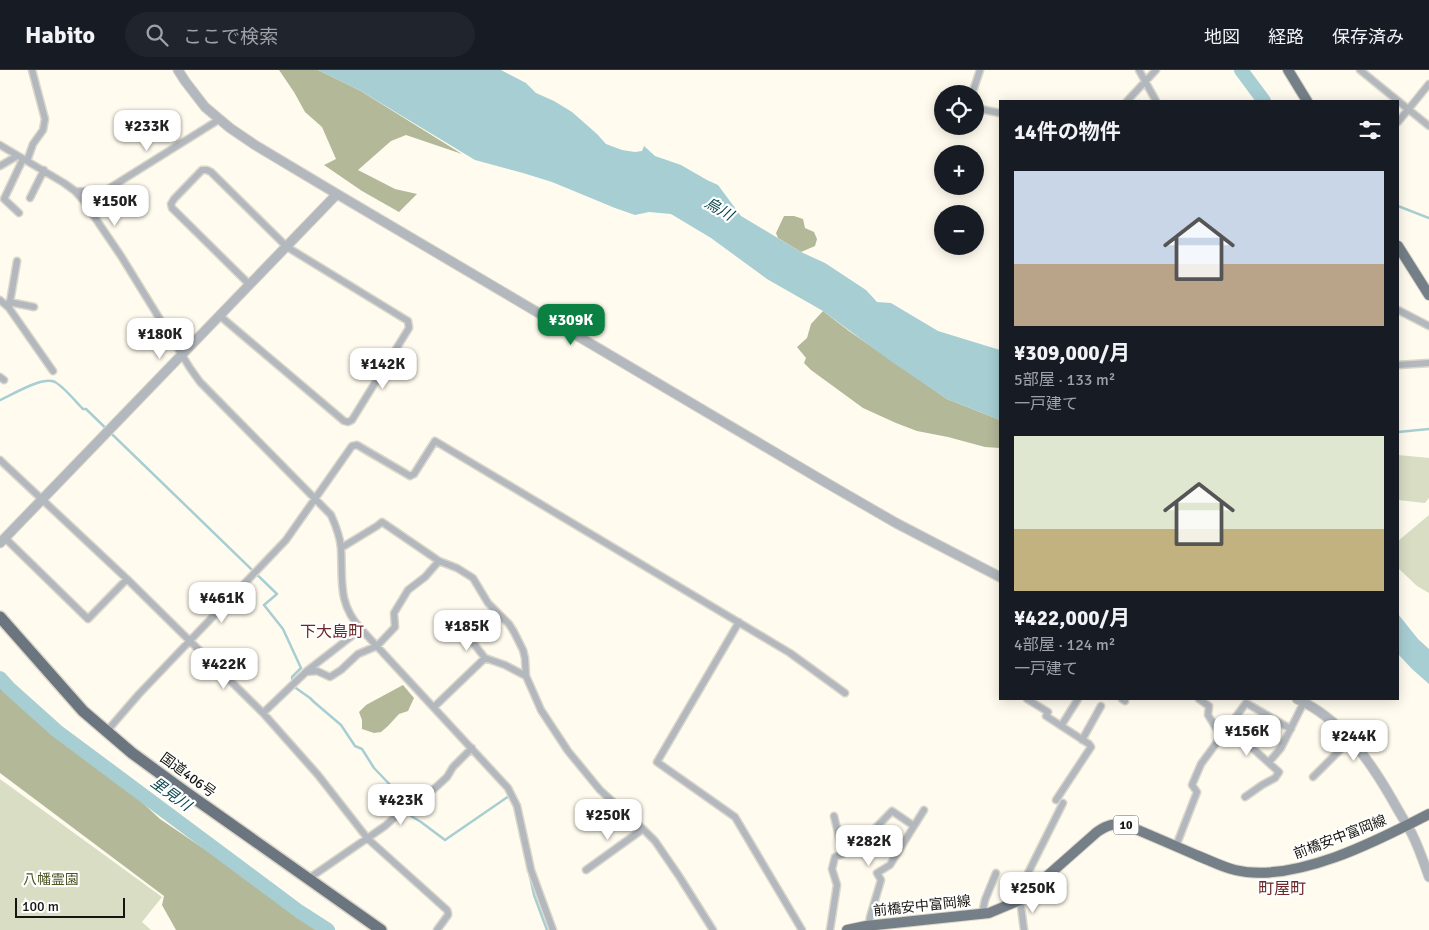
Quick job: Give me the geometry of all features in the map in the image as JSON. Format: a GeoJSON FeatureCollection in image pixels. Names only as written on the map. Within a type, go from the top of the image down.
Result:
{"type":"FeatureCollection","features":[{"type":"Feature","properties":{"kind":"highway","name":"国道406号"},"geometry":{"type":"LineString","coordinates":[[0,617],[83,711],[106,731],[184,791],[381,930]]}},
{"type":"Feature","properties":{"kind":"main road"},"geometry":{"type":"LineString","coordinates":[[1288,70],[1306,100]]}},
{"type":"Feature","properties":{"kind":"main road"},"geometry":{"type":"LineString","coordinates":[[1399,248],[1429,295]]}},
{"type":"Feature","properties":{"kind":"main road","name":"前橋安中富岡線"},"geometry":{"type":"LineString","coordinates":[[852,930],[869,925],[982,914],[1020,900],[1097,832],[1109,825],[1126,825],[1227,867],[1258,873],[1296,869],[1330,858],[1406,826],[1429,814]]}},
{"type":"Feature","properties":{"kind":"street"},"geometry":{"type":"LineString","coordinates":[[19,213],[4,199],[22,159],[45,124],[32,70]]}},
{"type":"Feature","properties":{"kind":"street"},"geometry":{"type":"LineString","coordinates":[[178,70],[206,106],[230,128],[255,145],[825,482],[896,523],[999,577]]}},
{"type":"Feature","properties":{"kind":"street"},"geometry":{"type":"LineString","coordinates":[[975,85],[980,70]]}},
{"type":"Feature","properties":{"kind":"street"},"geometry":{"type":"LineString","coordinates":[[1140,70],[1155,100]]}},
{"type":"Feature","properties":{"kind":"street"},"geometry":{"type":"LineString","coordinates":[[1127,100],[1156,70]]}},
{"type":"Feature","properties":{"kind":"street"},"geometry":{"type":"LineString","coordinates":[[1360,70],[1398,100]]}},
{"type":"Feature","properties":{"kind":"street"},"geometry":{"type":"LineString","coordinates":[[1399,121],[1429,84]]}},
{"type":"Feature","properties":{"kind":"street"},"geometry":{"type":"LineString","coordinates":[[1399,101],[1429,126]]}},
{"type":"Feature","properties":{"kind":"street"},"geometry":{"type":"LineString","coordinates":[[984,110],[999,113]]}},
{"type":"Feature","properties":{"kind":"street"},"geometry":{"type":"LineString","coordinates":[[75,191],[99,192],[108,189],[220,119]]}},
{"type":"Feature","properties":{"kind":"street"},"geometry":{"type":"LineString","coordinates":[[0,145],[44,170],[75,191],[101,226],[181,355],[200,382],[331,515],[339,535],[341,548],[343,598],[352,620],[508,788],[517,806],[532,870],[553,930]]}},
{"type":"Feature","properties":{"kind":"street"},"geometry":{"type":"LineString","coordinates":[[0,166],[22,159]]}},
{"type":"Feature","properties":{"kind":"street"},"geometry":{"type":"LineString","coordinates":[[30,198],[44,170]]}},
{"type":"Feature","properties":{"kind":"street"},"geometry":{"type":"LineString","coordinates":[[220,316],[344,421],[352,420],[409,328],[408,321],[288,246],[211,172],[202,170],[171,204],[172,208],[250,285]]}},
{"type":"Feature","properties":{"kind":"street"},"geometry":{"type":"LineString","coordinates":[[127,580],[88,619],[2,540],[337,194]]}},
{"type":"Feature","properties":{"kind":"street"},"geometry":{"type":"LineString","coordinates":[[17,261],[9,305],[53,371]]}},
{"type":"Feature","properties":{"kind":"street"},"geometry":{"type":"LineString","coordinates":[[0,300],[9,305],[34,306]]}},
{"type":"Feature","properties":{"kind":"street"},"geometry":{"type":"LineString","coordinates":[[1399,311],[1429,326]]}},
{"type":"Feature","properties":{"kind":"street"},"geometry":{"type":"LineString","coordinates":[[1399,365],[1429,363]]}},
{"type":"Feature","properties":{"kind":"street"},"geometry":{"type":"LineString","coordinates":[[106,731],[138,694],[286,540],[352,446],[357,445],[410,476],[414,474],[435,441],[790,653],[846,693]]}},
{"type":"Feature","properties":{"kind":"street"},"geometry":{"type":"LineString","coordinates":[[0,460],[127,580],[263,713],[318,775],[368,839],[447,910],[448,915],[437,930]]}},
{"type":"Feature","properties":{"kind":"street"},"geometry":{"type":"LineString","coordinates":[[341,548],[382,522],[439,560],[474,578],[488,604],[509,624],[520,642],[525,658],[526,676],[541,710],[568,751],[600,790],[643,828],[654,841],[713,930]]}},
{"type":"Feature","properties":{"kind":"street"},"geometry":{"type":"LineString","coordinates":[[306,672],[317,671],[330,677],[341,670],[358,654],[377,646],[395,627],[394,613],[408,590],[426,578],[439,560]]}},
{"type":"Feature","properties":{"kind":"street"},"geometry":{"type":"LineString","coordinates":[[494,610],[467,635],[485,658],[505,665],[526,676]]}},
{"type":"Feature","properties":{"kind":"street"},"geometry":{"type":"LineString","coordinates":[[739,622],[657,762],[734,817],[802,930]]}},
{"type":"Feature","properties":{"kind":"street"},"geometry":{"type":"LineString","coordinates":[[263,713],[306,672],[361,629]]}},
{"type":"Feature","properties":{"kind":"street"},"geometry":{"type":"LineString","coordinates":[[434,707],[485,658]]}},
{"type":"Feature","properties":{"kind":"street"},"geometry":{"type":"LineString","coordinates":[[1029,700],[1048,712],[1046,716],[1091,747],[1056,800]]}},
{"type":"Feature","properties":{"kind":"street"},"geometry":{"type":"LineString","coordinates":[[1061,726],[1077,700]]}},
{"type":"Feature","properties":{"kind":"street"},"geometry":{"type":"LineString","coordinates":[[1200,700],[1209,706],[1208,715],[1221,736]]}},
{"type":"Feature","properties":{"kind":"street"},"geometry":{"type":"LineString","coordinates":[[1269,762],[1281,748],[1300,700],[1323,714],[1357,746],[1377,774],[1418,849],[1429,877]]}},
{"type":"Feature","properties":{"kind":"street"},"geometry":{"type":"LineString","coordinates":[[1176,846],[1197,792],[1192,785],[1201,764],[1246,703],[1290,729]]}},
{"type":"Feature","properties":{"kind":"street"},"geometry":{"type":"LineString","coordinates":[[1082,740],[1102,706]]}},
{"type":"Feature","properties":{"kind":"street"},"geometry":{"type":"LineString","coordinates":[[1229,727],[1279,772],[1275,778],[1245,797]]}},
{"type":"Feature","properties":{"kind":"street"},"geometry":{"type":"LineString","coordinates":[[1313,777],[1350,739]]}},
{"type":"Feature","properties":{"kind":"street"},"geometry":{"type":"LineString","coordinates":[[308,879],[368,839],[413,801],[434,789],[447,777],[452,767],[472,748]]}},
{"type":"Feature","properties":{"kind":"street"},"geometry":{"type":"LineString","coordinates":[[1024,930],[1019,891],[1063,803]]}},
{"type":"Feature","properties":{"kind":"street"},"geometry":{"type":"LineString","coordinates":[[869,925],[881,880],[877,873],[890,864],[924,810]]}},
{"type":"Feature","properties":{"kind":"street"},"geometry":{"type":"LineString","coordinates":[[830,930],[837,885],[832,869],[835,857],[860,844],[892,811],[914,826]]}},
{"type":"Feature","properties":{"kind":"street"},"geometry":{"type":"LineString","coordinates":[[834,816],[843,854]]}},
{"type":"Feature","properties":{"kind":"street"},"geometry":{"type":"LineString","coordinates":[[586,870],[643,828]]}},
{"type":"Feature","properties":{"kind":"street"},"geometry":{"type":"LineString","coordinates":[[982,914],[985,900],[996,873]]}},
{"type":"Feature","properties":{"kind":"green space"},"geometry":{"type":"Polygon","coordinates":[[[279,70],[318,70],[359,90],[462,154],[406,135],[391,141],[358,170],[395,189],[417,194],[399,212],[362,191],[324,165],[336,159],[322,127],[305,112],[279,70]]]}},
{"type":"Feature","properties":{"kind":"green space"},"geometry":{"type":"Polygon","coordinates":[[[784,216],[794,216],[803,219],[805,228],[814,232],[817,239],[815,246],[801,252],[778,238],[776,233],[784,216]]]}},
{"type":"Feature","properties":{"kind":"green space"},"geometry":{"type":"Polygon","coordinates":[[[823,311],[947,399],[999,420],[999,448],[985,447],[917,431],[863,408],[804,363],[806,358],[797,347],[807,338],[811,324],[823,311]]]}},
{"type":"Feature","properties":{"kind":"green space"},"geometry":{"type":"Polygon","coordinates":[[[1399,455],[1429,458],[1429,498],[1425,503],[1399,500],[1399,455]]]}},
{"type":"Feature","properties":{"kind":"green space"},"geometry":{"type":"Polygon","coordinates":[[[1429,515],[1429,593],[1417,586],[1399,569],[1399,540],[1429,515]]]}},
{"type":"Feature","properties":{"kind":"green space"},"geometry":{"type":"Polygon","coordinates":[[[0,683],[63,739],[94,758],[160,819],[257,885],[330,930],[176,930],[162,905],[164,896],[0,773],[0,683]]]}},
{"type":"Feature","properties":{"kind":"green space"},"geometry":{"type":"Polygon","coordinates":[[[403,685],[414,698],[408,711],[399,714],[381,732],[374,733],[362,729],[362,720],[359,712],[366,705],[403,685]]]}},
{"type":"Feature","properties":{"kind":"green space","name":"八幡霊園"},"geometry":{"type":"Polygon","coordinates":[[[0,779],[162,897],[142,922],[151,930],[0,930],[0,779]]]}},
{"type":"Feature","properties":{"kind":"water","name":"烏川"},"geometry":{"type":"Polygon","coordinates":[[[318,70],[501,70],[526,83],[536,93],[572,112],[606,144],[622,150],[635,152],[642,151],[644,146],[655,156],[681,165],[718,185],[741,216],[801,252],[825,263],[866,290],[877,302],[891,303],[938,331],[999,350],[999,420],[947,399],[892,362],[823,311],[767,279],[711,238],[671,214],[649,212],[635,215],[552,182],[475,160],[359,90],[318,70]]]}},
{"type":"Feature","properties":{"kind":"water"},"geometry":{"type":"Polygon","coordinates":[[[1399,615],[1418,639],[1429,649],[1429,684],[1399,655],[1399,615]]]}},
{"type":"Feature","properties":{"kind":"waterway"},"geometry":{"type":"LineString","coordinates":[[1241,70],[1263,100]]}},
{"type":"Feature","properties":{"kind":"waterway"},"geometry":{"type":"LineString","coordinates":[[1399,206],[1429,218]]}},
{"type":"Feature","properties":{"kind":"waterway"},"geometry":{"type":"LineString","coordinates":[[0,400],[35,384],[49,381],[59,384],[277,594],[264,605],[283,629],[301,668],[292,677],[293,686],[341,725],[355,746],[362,749],[374,768],[395,790],[391,797],[406,813],[445,840],[509,796],[510,799]]}},
{"type":"Feature","properties":{"kind":"waterway"},"geometry":{"type":"LineString","coordinates":[[1399,432],[1429,429]]}},
{"type":"Feature","properties":{"kind":"waterway","name":"里見川"},"geometry":{"type":"LineString","coordinates":[[0,678],[57,731],[300,912],[328,930]]}},
{"type":"Feature","properties":{"kind":"waterway"},"geometry":{"type":"LineString","coordinates":[[529,872],[534,895],[547,930]]}},
{"type":"Feature","properties":{"kind":"district","name":"下大島町"},"geometry":{"type":"Point","coordinates":[332,632]}},
{"type":"Feature","properties":{"kind":"district","name":"町屋町"},"geometry":{"type":"Point","coordinates":[1282,889]}}]}
